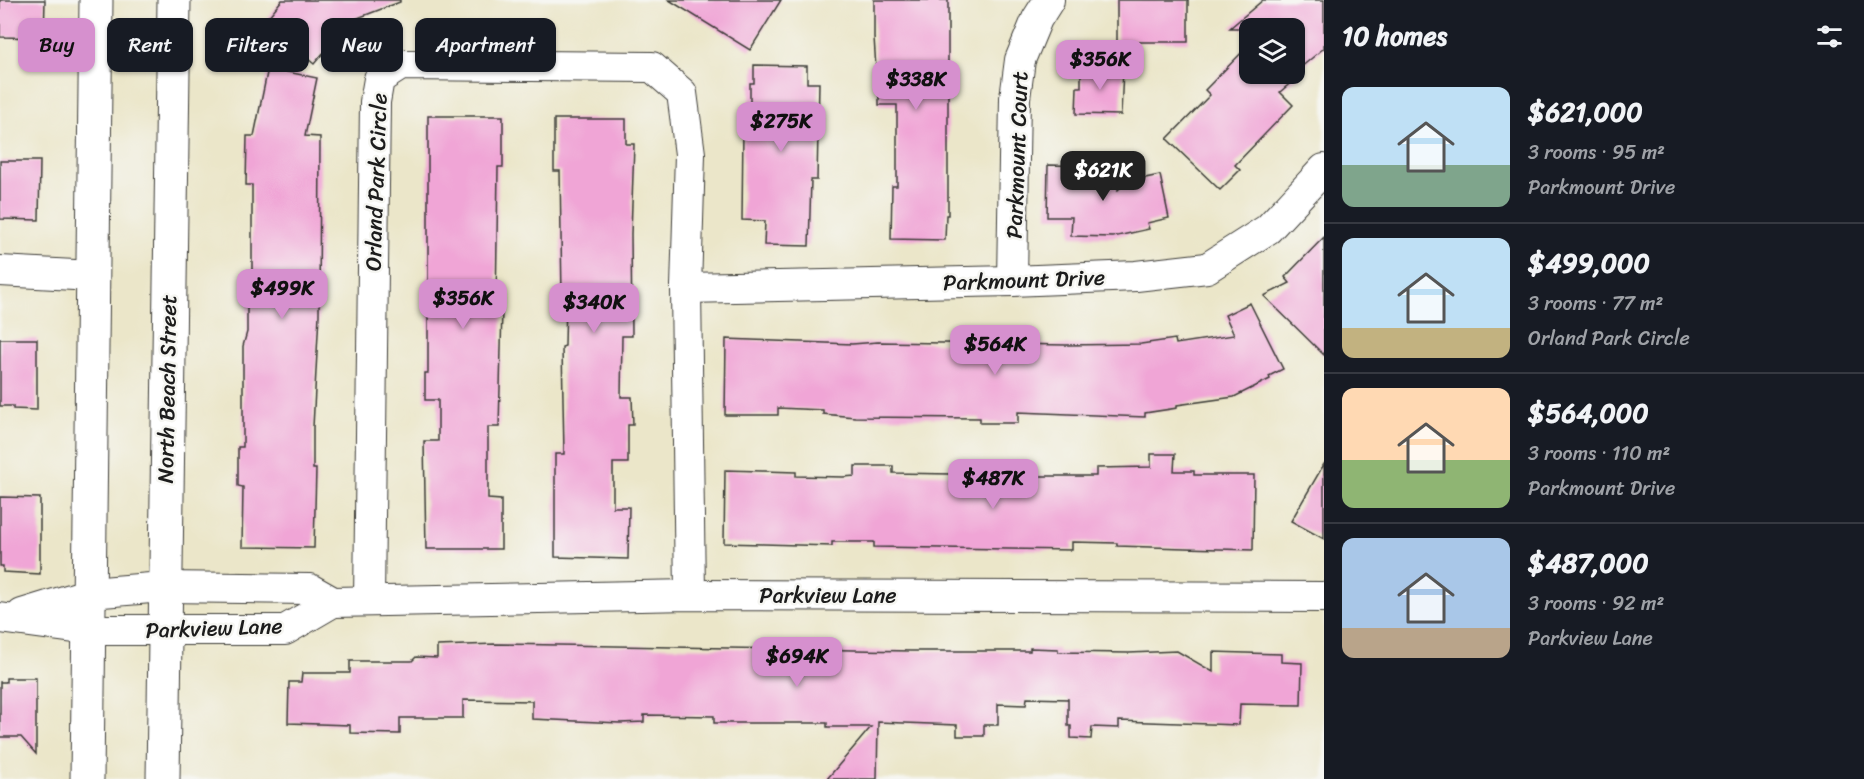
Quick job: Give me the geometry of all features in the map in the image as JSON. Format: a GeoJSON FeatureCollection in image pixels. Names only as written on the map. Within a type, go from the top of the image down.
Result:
{"type":"FeatureCollection","features":[{"type":"Feature","properties":{"kind":"main road"},"geometry":{"type":"LineString","coordinates":[[87,779],[96,0]]}},
{"type":"Feature","properties":{"kind":"main road","name":"North Beach Street"},"geometry":{"type":"LineString","coordinates":[[163,779],[163,631],[174,0]]}},
{"type":"Feature","properties":{"kind":"street","name":"Parkmount Court"},"geometry":{"type":"LineString","coordinates":[[1012,281],[1015,98],[1020,60],[1037,19],[1049,0]]}},
{"type":"Feature","properties":{"kind":"street","name":"Orland Park Circle"},"geometry":{"type":"LineString","coordinates":[[369,601],[375,102],[379,79],[401,65],[652,67],[682,93],[690,154],[686,288],[690,595]]}},
{"type":"Feature","properties":{"kind":"street","name":"Parkmount Drive"},"geometry":{"type":"LineString","coordinates":[[686,288],[1012,281],[1136,276],[1207,268],[1268,229],[1324,170]]}},
{"type":"Feature","properties":{"kind":"street"},"geometry":{"type":"LineString","coordinates":[[0,271],[93,276]]}},
{"type":"Feature","properties":{"kind":"street","name":"Parkview Lane"},"geometry":{"type":"LineString","coordinates":[[3,618],[62,604],[90,593],[164,587],[310,589],[333,602]]}},
{"type":"Feature","properties":{"kind":"street","name":"Parkview Lane"},"geometry":{"type":"LineString","coordinates":[[3,618],[89,630],[285,630],[333,602],[690,595],[1324,597]]}},
{"type":"Feature","properties":{"kind":"building"},"geometry":{"type":"Polygon","coordinates":[[[0,0],[45,0],[45,18],[18,18],[18,37],[0,37],[0,0]]]}},
{"type":"Feature","properties":{"kind":"building"},"geometry":{"type":"Polygon","coordinates":[[[282,0],[400,0],[400,2],[358,18],[321,18],[321,56],[314,64],[309,60],[309,18],[267,18],[282,0]]]}},
{"type":"Feature","properties":{"kind":"building"},"geometry":{"type":"Polygon","coordinates":[[[669,0],[781,0],[750,50],[669,0]]]}},
{"type":"Feature","properties":{"kind":"building"},"geometry":{"type":"Polygon","coordinates":[[[874,0],[948,0],[948,215],[946,215],[945,240],[891,239],[892,186],[897,186],[897,105],[879,105],[874,0]]]}},
{"type":"Feature","properties":{"kind":"building"},"geometry":{"type":"Polygon","coordinates":[[[1117,0],[1188,0],[1188,42],[1117,42],[1117,0]]]}},
{"type":"Feature","properties":{"kind":"building"},"geometry":{"type":"Polygon","coordinates":[[[1263,0],[1324,0],[1324,48],[1305,64],[1305,18],[1242,18],[1263,0]]]}},
{"type":"Feature","properties":{"kind":"building"},"geometry":{"type":"Polygon","coordinates":[[[1239,20],[1239,28],[1230,28],[1239,20]]]}},
{"type":"Feature","properties":{"kind":"building"},"geometry":{"type":"Polygon","coordinates":[[[1239,55],[1239,84],[1289,84],[1280,92],[1293,105],[1235,165],[1240,170],[1220,190],[1167,139],[1210,95],[1205,90],[1239,55]]]}},
{"type":"Feature","properties":{"kind":"building"},"geometry":{"type":"Polygon","coordinates":[[[754,65],[807,66],[807,83],[819,83],[817,180],[811,180],[809,246],[764,245],[765,221],[742,220],[743,127],[750,127],[750,83],[754,83],[754,65]]]}},
{"type":"Feature","properties":{"kind":"building"},"geometry":{"type":"Polygon","coordinates":[[[1081,67],[1123,68],[1121,115],[1076,114],[1077,87],[1081,87],[1081,67]]]}},
{"type":"Feature","properties":{"kind":"building"},"geometry":{"type":"Polygon","coordinates":[[[267,72],[288,72],[317,78],[305,136],[320,137],[319,315],[313,427],[313,469],[316,469],[314,548],[242,547],[243,487],[238,486],[238,447],[243,447],[243,346],[247,332],[247,290],[252,290],[252,185],[246,185],[247,136],[254,136],[267,72]]]}},
{"type":"Feature","properties":{"kind":"building"},"geometry":{"type":"Polygon","coordinates":[[[428,116],[503,116],[503,167],[498,167],[496,309],[502,309],[499,427],[488,427],[488,499],[501,500],[501,549],[426,549],[424,441],[438,441],[438,400],[425,400],[425,373],[428,373],[428,116]]]}},
{"type":"Feature","properties":{"kind":"building"},"geometry":{"type":"Polygon","coordinates":[[[554,119],[626,119],[626,144],[634,144],[631,234],[632,336],[622,336],[621,397],[632,397],[633,425],[628,425],[628,463],[613,463],[613,507],[629,507],[628,559],[555,557],[555,454],[564,454],[562,347],[565,346],[566,297],[562,297],[560,171],[554,171],[554,119]]]}},
{"type":"Feature","properties":{"kind":"building"},"geometry":{"type":"Polygon","coordinates":[[[0,161],[40,161],[39,220],[0,219],[0,161]]]}},
{"type":"Feature","properties":{"kind":"building"},"geometry":{"type":"Polygon","coordinates":[[[1048,165],[1100,166],[1100,188],[1118,184],[1118,190],[1126,182],[1160,175],[1169,218],[1147,223],[1149,229],[1113,237],[1071,236],[1072,217],[1047,217],[1048,165]]]}},
{"type":"Feature","properties":{"kind":"building"},"geometry":{"type":"Polygon","coordinates":[[[1324,237],[1324,355],[1264,296],[1290,283],[1285,277],[1324,237]]]}},
{"type":"Feature","properties":{"kind":"building"},"geometry":{"type":"Polygon","coordinates":[[[1250,303],[1283,369],[1269,376],[1270,379],[1234,397],[1177,405],[1177,408],[1145,413],[1145,417],[1018,412],[1018,423],[980,423],[980,418],[855,417],[823,414],[823,410],[778,408],[778,415],[725,415],[726,339],[852,344],[878,342],[1066,345],[1141,344],[1175,339],[1176,344],[1234,335],[1225,315],[1250,303]]]}},
{"type":"Feature","properties":{"kind":"building"},"geometry":{"type":"Polygon","coordinates":[[[0,339],[37,339],[37,410],[0,406],[0,339]]]}},
{"type":"Feature","properties":{"kind":"building"},"geometry":{"type":"Polygon","coordinates":[[[1151,454],[1175,454],[1174,471],[1194,471],[1194,475],[1254,475],[1253,550],[1117,546],[1117,543],[1072,542],[1072,550],[874,547],[874,542],[832,542],[832,546],[724,543],[725,470],[796,472],[796,476],[843,477],[855,476],[855,466],[893,466],[893,473],[951,474],[951,482],[997,482],[997,479],[1021,479],[1021,476],[1096,476],[1096,468],[1151,467],[1151,454]]]}},
{"type":"Feature","properties":{"kind":"building"},"geometry":{"type":"Polygon","coordinates":[[[1324,464],[1324,539],[1291,521],[1324,464]]]}},
{"type":"Feature","properties":{"kind":"building"},"geometry":{"type":"Polygon","coordinates":[[[0,497],[40,498],[40,574],[3,572],[3,566],[0,566],[0,497]]]}},
{"type":"Feature","properties":{"kind":"building"},"geometry":{"type":"Polygon","coordinates":[[[496,644],[911,651],[1030,651],[1030,648],[1058,649],[1058,652],[1177,651],[1213,672],[1213,652],[1281,654],[1281,662],[1302,663],[1301,705],[1240,704],[1239,725],[1119,721],[1119,728],[1092,727],[1091,739],[1071,738],[1071,726],[1068,726],[1068,699],[1027,698],[1026,705],[998,704],[998,725],[984,725],[984,736],[957,736],[957,725],[878,722],[877,779],[827,779],[871,727],[827,727],[827,723],[714,723],[714,716],[644,715],[644,722],[620,723],[532,719],[532,701],[463,700],[463,718],[400,718],[400,734],[350,733],[350,725],[288,723],[289,682],[301,682],[302,673],[350,673],[350,661],[412,661],[416,657],[437,658],[437,646],[496,644]]]}},
{"type":"Feature","properties":{"kind":"building"},"geometry":{"type":"Polygon","coordinates":[[[6,678],[36,678],[36,754],[21,737],[0,737],[0,682],[6,682],[6,678]]]}}]}
